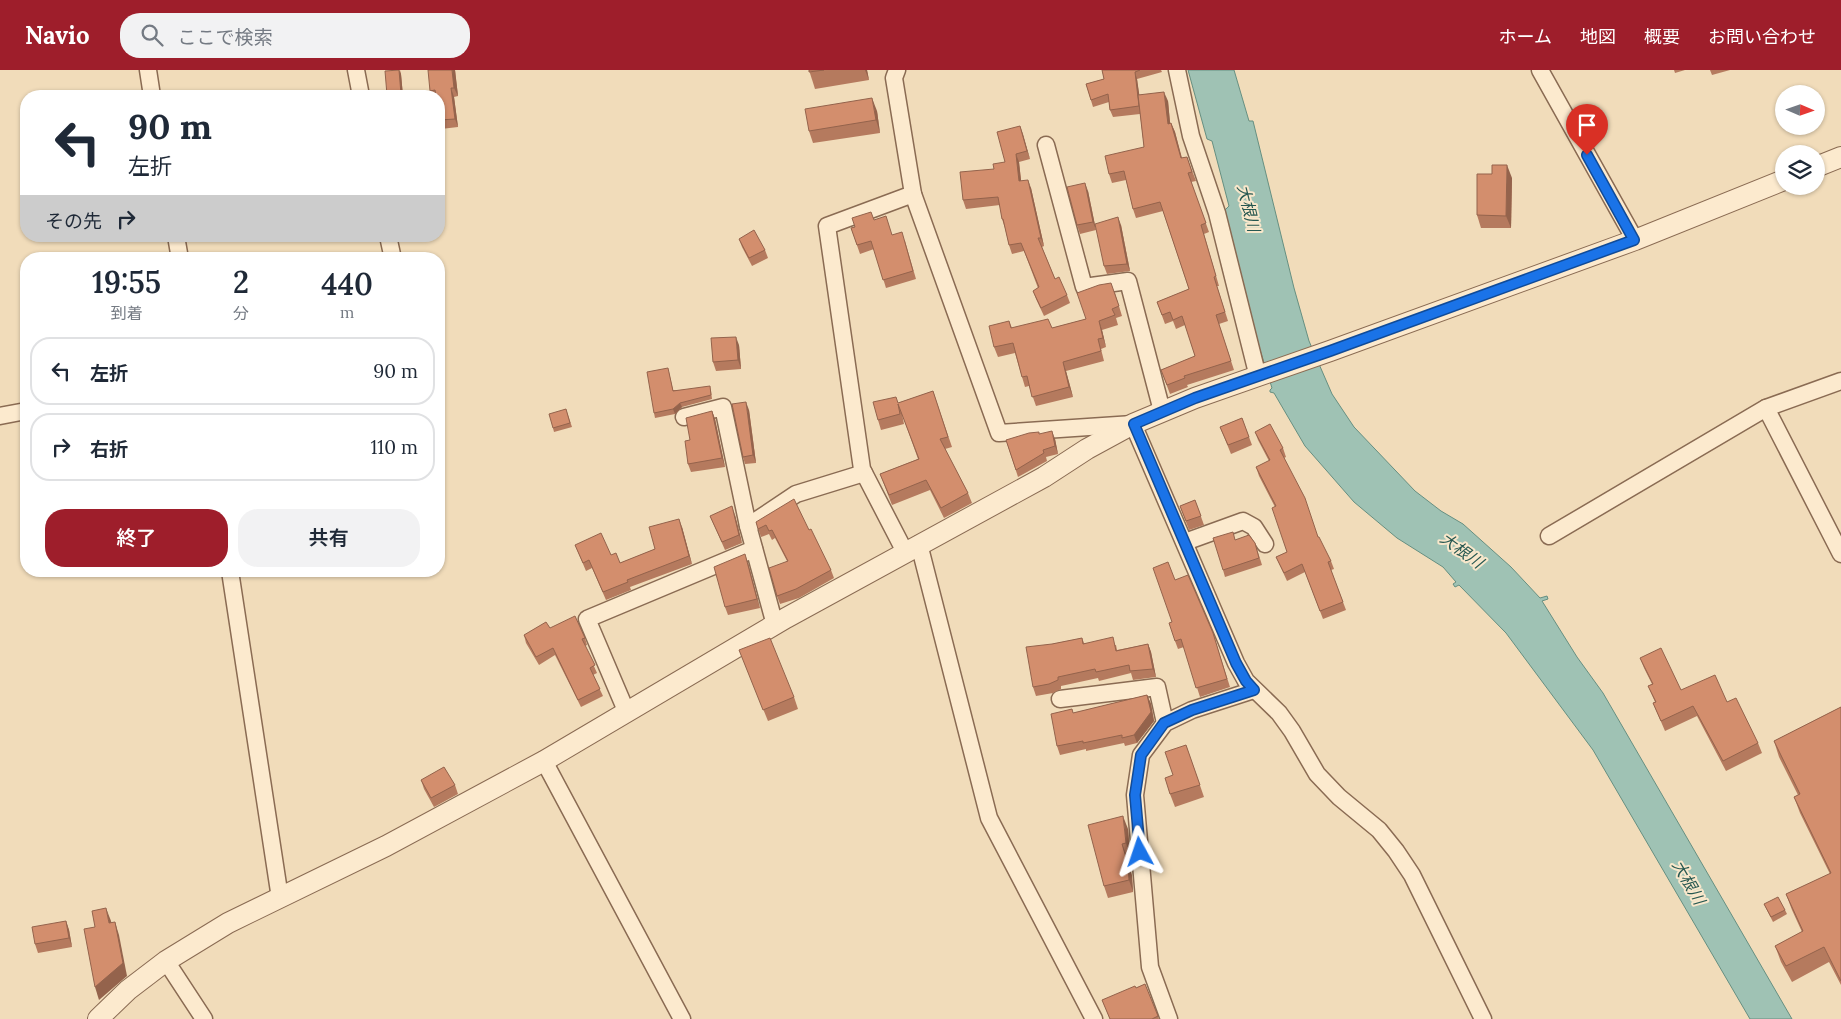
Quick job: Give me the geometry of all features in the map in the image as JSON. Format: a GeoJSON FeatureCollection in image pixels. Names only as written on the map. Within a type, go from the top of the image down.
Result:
{"type":"FeatureCollection","features":[{"type":"Feature","properties":{"kind":"street"},"geometry":{"type":"LineString","coordinates":[[148,70],[151,90]]}},
{"type":"Feature","properties":{"kind":"street"},"geometry":{"type":"LineString","coordinates":[[356,70],[360,90]]}},
{"type":"Feature","properties":{"kind":"street"},"geometry":{"type":"LineString","coordinates":[[897,70],[894,78],[913,194],[999,433],[1134,424]]}},
{"type":"Feature","properties":{"kind":"street"},"geometry":{"type":"LineString","coordinates":[[1177,70],[1191,136],[1217,213],[1258,377]]}},
{"type":"Feature","properties":{"kind":"street"},"geometry":{"type":"LineString","coordinates":[[1540,70],[1634,240]]}},
{"type":"Feature","properties":{"kind":"street"},"geometry":{"type":"LineString","coordinates":[[1046,145],[1084,287],[1128,281],[1162,412]]}},
{"type":"Feature","properties":{"kind":"street"},"geometry":{"type":"LineString","coordinates":[[1825,163],[1841,157]]}},
{"type":"Feature","properties":{"kind":"street"},"geometry":{"type":"LineString","coordinates":[[98,1019],[128,990],[166,961],[228,923],[386,846],[544,761],[775,625],[1044,477],[1087,449],[1134,424],[1195,398],[1258,377],[1634,240],[1775,184]]}},
{"type":"Feature","properties":{"kind":"street"},"geometry":{"type":"LineString","coordinates":[[913,194],[827,226],[862,469],[912,548],[988,818],[1094,1019]]}},
{"type":"Feature","properties":{"kind":"street"},"geometry":{"type":"LineString","coordinates":[[1549,536],[1766,408],[1841,381]]}},
{"type":"Feature","properties":{"kind":"street"},"geometry":{"type":"LineString","coordinates":[[684,417],[723,408],[748,526],[775,625]]}},
{"type":"Feature","properties":{"kind":"street"},"geometry":{"type":"LineString","coordinates":[[1766,408],[1841,554]]}},
{"type":"Feature","properties":{"kind":"street"},"geometry":{"type":"LineString","coordinates":[[0,416],[20,412]]}},
{"type":"Feature","properties":{"kind":"street"},"geometry":{"type":"LineString","coordinates":[[1134,424],[1236,663],[1246,681],[1279,713],[1318,774],[1339,797],[1379,830],[1396,851],[1412,875],[1483,1019]]}},
{"type":"Feature","properties":{"kind":"street"},"geometry":{"type":"LineString","coordinates":[[748,526],[796,494],[864,474]]}},
{"type":"Feature","properties":{"kind":"street"},"geometry":{"type":"LineString","coordinates":[[1185,542],[1243,521],[1254,526],[1265,544]]}},
{"type":"Feature","properties":{"kind":"street"},"geometry":{"type":"LineString","coordinates":[[628,712],[587,619],[754,549]]}},
{"type":"Feature","properties":{"kind":"street"},"geometry":{"type":"LineString","coordinates":[[231,577],[280,898]]}},
{"type":"Feature","properties":{"kind":"street"},"geometry":{"type":"LineString","coordinates":[[1060,700],[1156,687],[1164,723]]}},
{"type":"Feature","properties":{"kind":"street"},"geometry":{"type":"LineString","coordinates":[[1170,1019],[1150,968],[1135,795],[1141,755],[1164,723],[1192,710],[1254,690]]}},
{"type":"Feature","properties":{"kind":"street"},"geometry":{"type":"LineString","coordinates":[[544,761],[682,1019]]}},
{"type":"Feature","properties":{"kind":"street"},"geometry":{"type":"LineString","coordinates":[[166,961],[204,1019]]}},
{"type":"Feature","properties":{"kind":"water","name":"大根川"},"geometry":{"type":"Polygon","coordinates":[[[1188,70],[1234,70],[1249,121],[1253,121],[1309,341],[1332,394],[1354,427],[1415,491],[1441,511],[1463,524],[1511,567],[1540,598],[1547,596],[1548,599],[1542,601],[1577,657],[1603,693],[1792,1019],[1750,1019],[1593,750],[1506,633],[1459,585],[1455,587],[1453,584],[1456,582],[1443,567],[1397,538],[1354,502],[1305,446],[1274,393],[1270,392],[1272,388],[1259,347],[1225,210],[1229,206],[1212,141],[1207,139],[1188,70]]]}},
{"type":"Feature","properties":{"kind":"building"},"geometry":{"type":"Polygon","coordinates":[[[399,70],[401,90],[387,90],[385,71],[399,70]]]}},
{"type":"Feature","properties":{"kind":"building"},"geometry":{"type":"Polygon","coordinates":[[[428,70],[452,70],[454,88],[451,88],[455,119],[445,120],[445,90],[430,90],[428,70]]]}},
{"type":"Feature","properties":{"kind":"building"},"geometry":{"type":"Polygon","coordinates":[[[1102,70],[1140,70],[1135,72],[1139,106],[1110,110],[1108,94],[1091,100],[1086,84],[1104,79],[1102,70]]]}},
{"type":"Feature","properties":{"kind":"building"},"geometry":{"type":"Polygon","coordinates":[[[1164,92],[1168,124],[1171,123],[1181,158],[1187,157],[1192,172],[1188,173],[1206,223],[1201,225],[1225,312],[1216,315],[1231,361],[1184,376],[1185,378],[1167,385],[1161,370],[1195,356],[1182,316],[1173,320],[1170,312],[1162,315],[1157,302],[1189,289],[1160,202],[1133,209],[1124,171],[1109,174],[1105,156],[1144,147],[1138,95],[1164,92]]]}},
{"type":"Feature","properties":{"kind":"building"},"geometry":{"type":"Polygon","coordinates":[[[872,98],[876,120],[809,131],[805,109],[872,98]]]}},
{"type":"Feature","properties":{"kind":"building"},"geometry":{"type":"Polygon","coordinates":[[[1020,126],[1027,151],[1016,154],[1019,181],[1028,180],[1041,238],[1038,238],[1055,279],[1059,277],[1067,295],[1041,308],[1033,291],[1039,287],[1021,243],[1009,245],[998,197],[963,200],[960,172],[994,169],[993,164],[1005,162],[997,132],[1020,126]]]}},
{"type":"Feature","properties":{"kind":"building"},"geometry":{"type":"Polygon","coordinates":[[[1492,165],[1507,165],[1506,216],[1477,215],[1477,174],[1492,174],[1492,165]]]}},
{"type":"Feature","properties":{"kind":"building"},"geometry":{"type":"Polygon","coordinates":[[[1085,183],[1093,222],[1077,225],[1067,187],[1085,183]]]}},
{"type":"Feature","properties":{"kind":"building"},"geometry":{"type":"Polygon","coordinates":[[[871,212],[874,220],[886,216],[892,235],[902,232],[913,271],[883,280],[871,241],[857,245],[851,228],[855,227],[852,218],[871,212]]]}},
{"type":"Feature","properties":{"kind":"building"},"geometry":{"type":"Polygon","coordinates":[[[1118,217],[1127,264],[1104,266],[1095,224],[1118,217]]]}},
{"type":"Feature","properties":{"kind":"building"},"geometry":{"type":"Polygon","coordinates":[[[754,230],[765,250],[749,258],[739,239],[754,230]]]}},
{"type":"Feature","properties":{"kind":"building"},"geometry":{"type":"Polygon","coordinates":[[[1111,283],[1119,306],[1112,309],[1115,315],[1099,321],[1103,338],[1098,339],[1101,351],[1063,362],[1069,387],[1032,397],[1027,376],[1022,377],[1013,343],[994,347],[989,326],[1009,321],[1011,328],[1048,319],[1052,328],[1086,319],[1077,293],[1111,283]]]}},
{"type":"Feature","properties":{"kind":"building"},"geometry":{"type":"Polygon","coordinates":[[[736,337],[738,360],[713,362],[711,338],[736,337]]]}},
{"type":"Feature","properties":{"kind":"building"},"geometry":{"type":"Polygon","coordinates":[[[668,368],[673,391],[710,386],[711,395],[680,403],[673,409],[654,413],[647,372],[668,368]]]}},
{"type":"Feature","properties":{"kind":"building"},"geometry":{"type":"Polygon","coordinates":[[[933,391],[948,437],[940,439],[968,493],[941,508],[926,480],[889,495],[880,474],[919,459],[898,404],[900,414],[878,420],[873,402],[896,397],[898,403],[933,391]]]}},
{"type":"Feature","properties":{"kind":"building"},"geometry":{"type":"Polygon","coordinates":[[[746,402],[753,455],[743,457],[732,404],[746,402]]]}},
{"type":"Feature","properties":{"kind":"building"},"geometry":{"type":"Polygon","coordinates":[[[566,409],[570,423],[553,428],[549,414],[566,409]]]}},
{"type":"Feature","properties":{"kind":"building"},"geometry":{"type":"Polygon","coordinates":[[[712,411],[722,458],[688,464],[685,441],[690,440],[686,418],[712,411]]]}},
{"type":"Feature","properties":{"kind":"building"},"geometry":{"type":"Polygon","coordinates":[[[1242,418],[1249,437],[1228,445],[1220,427],[1242,418]]]}},
{"type":"Feature","properties":{"kind":"building"},"geometry":{"type":"Polygon","coordinates":[[[1270,424],[1283,448],[1280,450],[1305,498],[1318,537],[1331,561],[1328,562],[1343,602],[1320,611],[1302,564],[1284,573],[1276,557],[1287,552],[1272,508],[1276,506],[1256,467],[1270,460],[1255,432],[1270,424]]]}},
{"type":"Feature","properties":{"kind":"building"},"geometry":{"type":"Polygon","coordinates":[[[1052,431],[1055,446],[1043,450],[1044,453],[1016,470],[1006,440],[1029,433],[1039,432],[1039,434],[1052,431]]]}},
{"type":"Feature","properties":{"kind":"building"},"geometry":{"type":"Polygon","coordinates":[[[794,499],[831,570],[796,589],[777,596],[769,568],[788,561],[772,530],[769,531],[766,525],[758,529],[756,522],[794,499]]]}},
{"type":"Feature","properties":{"kind":"building"},"geometry":{"type":"Polygon","coordinates":[[[1195,500],[1201,516],[1186,521],[1180,506],[1195,500]]]}},
{"type":"Feature","properties":{"kind":"building"},"geometry":{"type":"Polygon","coordinates":[[[732,506],[739,535],[722,542],[710,516],[732,506]]]}},
{"type":"Feature","properties":{"kind":"building"},"geometry":{"type":"Polygon","coordinates":[[[679,519],[689,556],[627,580],[628,582],[603,592],[589,560],[583,563],[575,545],[601,533],[611,555],[616,553],[620,563],[655,549],[649,527],[679,519]]]}},
{"type":"Feature","properties":{"kind":"building"},"geometry":{"type":"Polygon","coordinates":[[[1233,532],[1235,540],[1249,535],[1255,543],[1259,558],[1223,570],[1213,538],[1233,532]]]}},
{"type":"Feature","properties":{"kind":"building"},"geometry":{"type":"Polygon","coordinates":[[[745,554],[757,599],[725,607],[714,567],[745,554]]]}},
{"type":"Feature","properties":{"kind":"building"},"geometry":{"type":"Polygon","coordinates":[[[1168,562],[1175,580],[1188,575],[1213,633],[1227,679],[1196,688],[1181,639],[1175,641],[1169,623],[1172,622],[1153,568],[1168,562]]]}},
{"type":"Feature","properties":{"kind":"building"},"geometry":{"type":"Polygon","coordinates":[[[575,616],[585,638],[582,639],[595,665],[590,668],[600,689],[578,700],[553,648],[536,657],[524,635],[546,622],[550,628],[575,616]]]}},
{"type":"Feature","properties":{"kind":"building"},"geometry":{"type":"Polygon","coordinates":[[[1113,637],[1116,651],[1148,644],[1153,669],[1130,671],[1129,665],[1096,672],[1095,669],[1058,677],[1058,680],[1049,684],[1033,687],[1026,647],[1082,638],[1083,644],[1113,637]]]}},
{"type":"Feature","properties":{"kind":"building"},"geometry":{"type":"Polygon","coordinates":[[[770,638],[794,697],[763,710],[739,650],[770,638]]]}},
{"type":"Feature","properties":{"kind":"building"},"geometry":{"type":"Polygon","coordinates":[[[1661,648],[1681,690],[1715,675],[1727,702],[1736,698],[1758,743],[1723,761],[1693,706],[1661,721],[1653,703],[1656,702],[1648,686],[1653,684],[1640,658],[1661,648]]]}},
{"type":"Feature","properties":{"kind":"building"},"geometry":{"type":"Polygon","coordinates":[[[1147,695],[1151,712],[1134,735],[1122,738],[1122,735],[1057,746],[1051,714],[1072,709],[1073,713],[1147,695]]]}},
{"type":"Feature","properties":{"kind":"building"},"geometry":{"type":"Polygon","coordinates":[[[1841,707],[1841,981],[1824,947],[1786,966],[1775,946],[1803,931],[1786,894],[1831,873],[1794,797],[1800,794],[1774,741],[1841,707]]]}},
{"type":"Feature","properties":{"kind":"building"},"geometry":{"type":"Polygon","coordinates":[[[1186,745],[1200,785],[1170,794],[1165,778],[1173,775],[1165,752],[1186,745]]]}},
{"type":"Feature","properties":{"kind":"building"},"geometry":{"type":"Polygon","coordinates":[[[444,767],[455,785],[431,798],[421,780],[444,767]]]}},
{"type":"Feature","properties":{"kind":"building"},"geometry":{"type":"Polygon","coordinates":[[[1123,816],[1126,843],[1122,844],[1128,864],[1129,880],[1104,886],[1088,825],[1123,816]]]}},
{"type":"Feature","properties":{"kind":"building"},"geometry":{"type":"Polygon","coordinates":[[[1778,897],[1785,910],[1771,917],[1764,904],[1778,897]]]}},
{"type":"Feature","properties":{"kind":"building"},"geometry":{"type":"Polygon","coordinates":[[[106,908],[109,923],[115,922],[123,963],[95,987],[84,929],[95,927],[92,911],[106,908]]]}},
{"type":"Feature","properties":{"kind":"building"},"geometry":{"type":"Polygon","coordinates":[[[66,921],[69,938],[35,944],[32,927],[66,921]]]}},
{"type":"Feature","properties":{"kind":"building"},"geometry":{"type":"Polygon","coordinates":[[[1145,984],[1158,1016],[1152,1019],[1110,1019],[1102,1000],[1135,986],[1136,988],[1145,984]]]}},
{"type":"Feature","properties":{"kind":"route"},"geometry":{"type":"LineString","coordinates":[[1140,852],[1135,795],[1141,755],[1164,723],[1192,710],[1254,690],[1246,681],[1236,663],[1134,424],[1195,398],[1258,377],[1634,240],[1587,155]]}}]}
